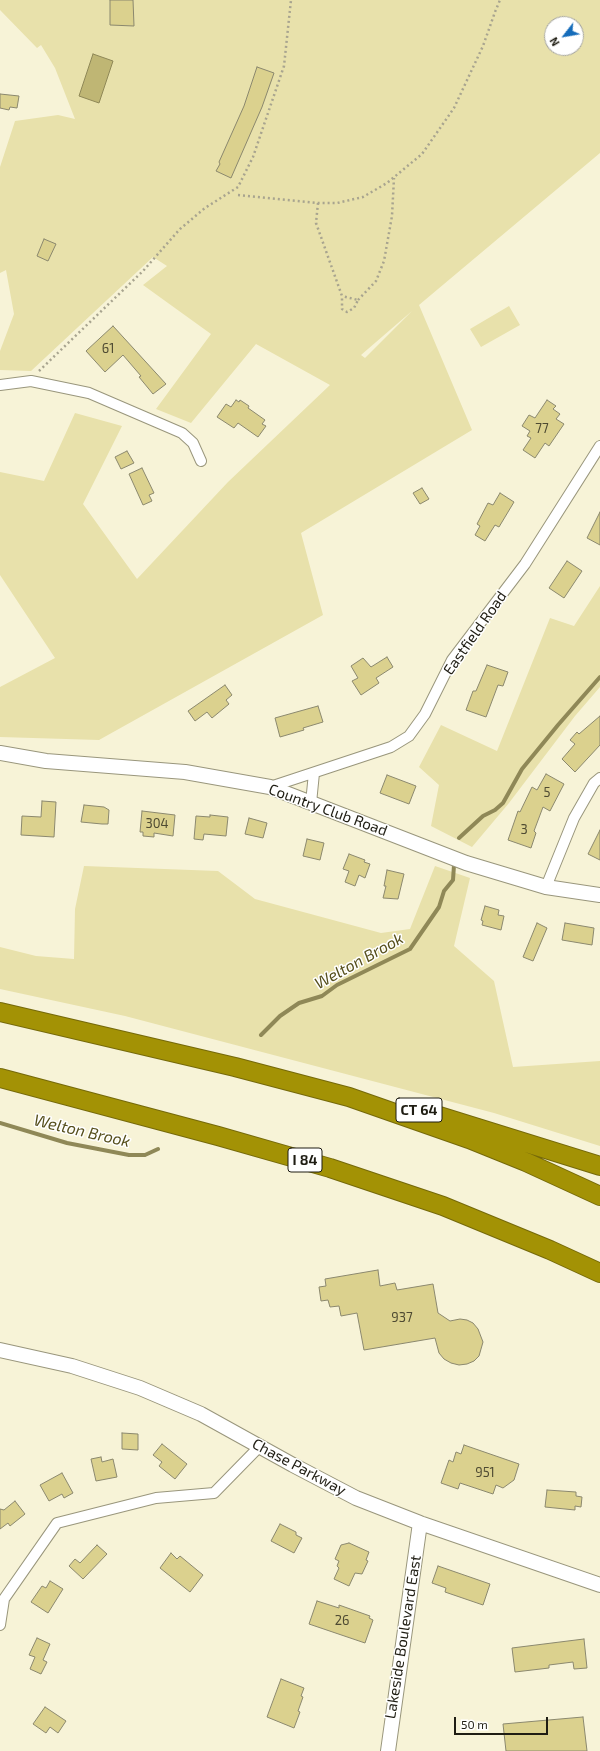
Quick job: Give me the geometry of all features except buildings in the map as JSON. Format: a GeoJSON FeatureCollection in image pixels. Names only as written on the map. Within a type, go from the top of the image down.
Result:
{"type":"FeatureCollection","features":[{"type":"Feature","properties":{"kind":"highway"},"geometry":{"type":"LineString","coordinates":[[0,1012],[235,1067],[348,1098],[412,1118],[526,1162],[600,1196]]}},
{"type":"Feature","properties":{"kind":"highway","name":"CT 64"},"geometry":{"type":"LineString","coordinates":[[235,1067],[328,1086],[405,1105],[600,1166]]}},
{"type":"Feature","properties":{"kind":"highway","name":"I 84"},"geometry":{"type":"LineString","coordinates":[[0,1078],[218,1136],[337,1170],[476,1219],[600,1273]]}},
{"type":"Feature","properties":{"kind":"street"},"geometry":{"type":"LineString","coordinates":[[0,385],[31,381],[89,393],[182,433],[193,444],[201,461]]}},
{"type":"Feature","properties":{"kind":"street","name":"Eastfield Road"},"geometry":{"type":"LineString","coordinates":[[270,787],[390,747],[409,736],[425,714],[452,660],[525,564],[600,446]]}},
{"type":"Feature","properties":{"kind":"street","name":"Country Club Road"},"geometry":{"type":"LineString","coordinates":[[0,753],[46,761],[185,772],[270,787],[466,863],[546,887],[600,895]]}},
{"type":"Feature","properties":{"kind":"street"},"geometry":{"type":"LineString","coordinates":[[311,803],[314,773]]}},
{"type":"Feature","properties":{"kind":"street"},"geometry":{"type":"LineString","coordinates":[[546,887],[574,818],[594,783],[600,778]]}},
{"type":"Feature","properties":{"kind":"street","name":"Chase Parkway"},"geometry":{"type":"LineString","coordinates":[[0,1350],[72,1366],[140,1388],[201,1414],[356,1498],[420,1523],[600,1585]]}},
{"type":"Feature","properties":{"kind":"street"},"geometry":{"type":"LineString","coordinates":[[0,1625],[4,1599],[58,1523],[156,1498],[214,1493],[260,1446]]}},
{"type":"Feature","properties":{"kind":"street","name":"Lakeside Boulevard East"},"geometry":{"type":"LineString","coordinates":[[388,1751],[420,1523]]}},
{"type":"Feature","properties":{"kind":"path"},"geometry":{"type":"LineString","coordinates":[[31,381],[47,362],[143,271],[180,230],[205,208],[238,187],[253,157],[284,66],[291,0]]}},
{"type":"Feature","properties":{"kind":"path"},"geometry":{"type":"LineString","coordinates":[[238,195],[318,203],[337,203],[363,197],[394,177],[422,154],[454,108],[483,46],[500,0]]}},
{"type":"Feature","properties":{"kind":"path"},"geometry":{"type":"LineString","coordinates":[[318,203],[316,224],[342,296],[342,309],[347,312],[354,308],[358,300],[376,281],[384,261],[392,216],[394,177]]}},
{"type":"Feature","properties":{"kind":"path"},"geometry":{"type":"LineString","coordinates":[[342,296],[358,300]]}},
{"type":"Feature","properties":{"kind":"shaded area"},"geometry":{"type":"Polygon","coordinates":[[[0,0],[600,0],[600,153],[419,305],[472,430],[301,533],[323,615],[99,740],[0,737],[0,687],[55,658],[0,575],[0,472],[44,481],[75,413],[122,426],[83,504],[137,579],[228,482],[330,385],[256,344],[191,423],[156,409],[211,334],[143,285],[167,266],[153,257],[31,371],[0,370],[0,351],[14,314],[6,270],[0,273],[0,167],[15,121],[58,115],[75,119],[55,68],[41,45],[37,48],[0,10],[0,0]],[[412,311],[361,355],[365,358],[412,311]]]}},
{"type":"Feature","properties":{"kind":"shaded area"},"geometry":{"type":"Polygon","coordinates":[[[93,54],[113,61],[99,103],[79,96],[93,54]]]}},
{"type":"Feature","properties":{"kind":"shaded area"},"geometry":{"type":"Polygon","coordinates":[[[509,306],[520,325],[481,347],[470,329],[509,306]]]}},
{"type":"Feature","properties":{"kind":"shaded area"},"geometry":{"type":"Polygon","coordinates":[[[600,586],[600,687],[575,716],[509,803],[472,847],[431,826],[439,785],[419,767],[441,725],[497,751],[550,618],[574,626],[600,586]]]}},
{"type":"Feature","properties":{"kind":"shaded area"},"geometry":{"type":"Polygon","coordinates":[[[84,866],[218,871],[255,899],[381,933],[410,929],[435,866],[470,878],[454,946],[494,981],[513,1067],[600,1061],[600,1146],[494,1113],[125,1016],[0,989],[0,947],[36,956],[74,959],[75,909],[84,866]]]}},
{"type":"Feature","properties":{"kind":"waterway","name":"Welton Brook"},"geometry":{"type":"LineString","coordinates":[[459,838],[483,816],[495,810],[503,803],[522,769],[600,677]]}},
{"type":"Feature","properties":{"kind":"waterway","name":"Welton Brook"},"geometry":{"type":"LineString","coordinates":[[261,1035],[280,1016],[299,1003],[322,996],[337,985],[410,949],[439,907],[444,891],[453,880],[454,865]]}},
{"type":"Feature","properties":{"kind":"waterway","name":"Welton Brook"},"geometry":{"type":"LineString","coordinates":[[0,1123],[67,1143],[129,1155],[145,1155],[158,1149]]}}]}
